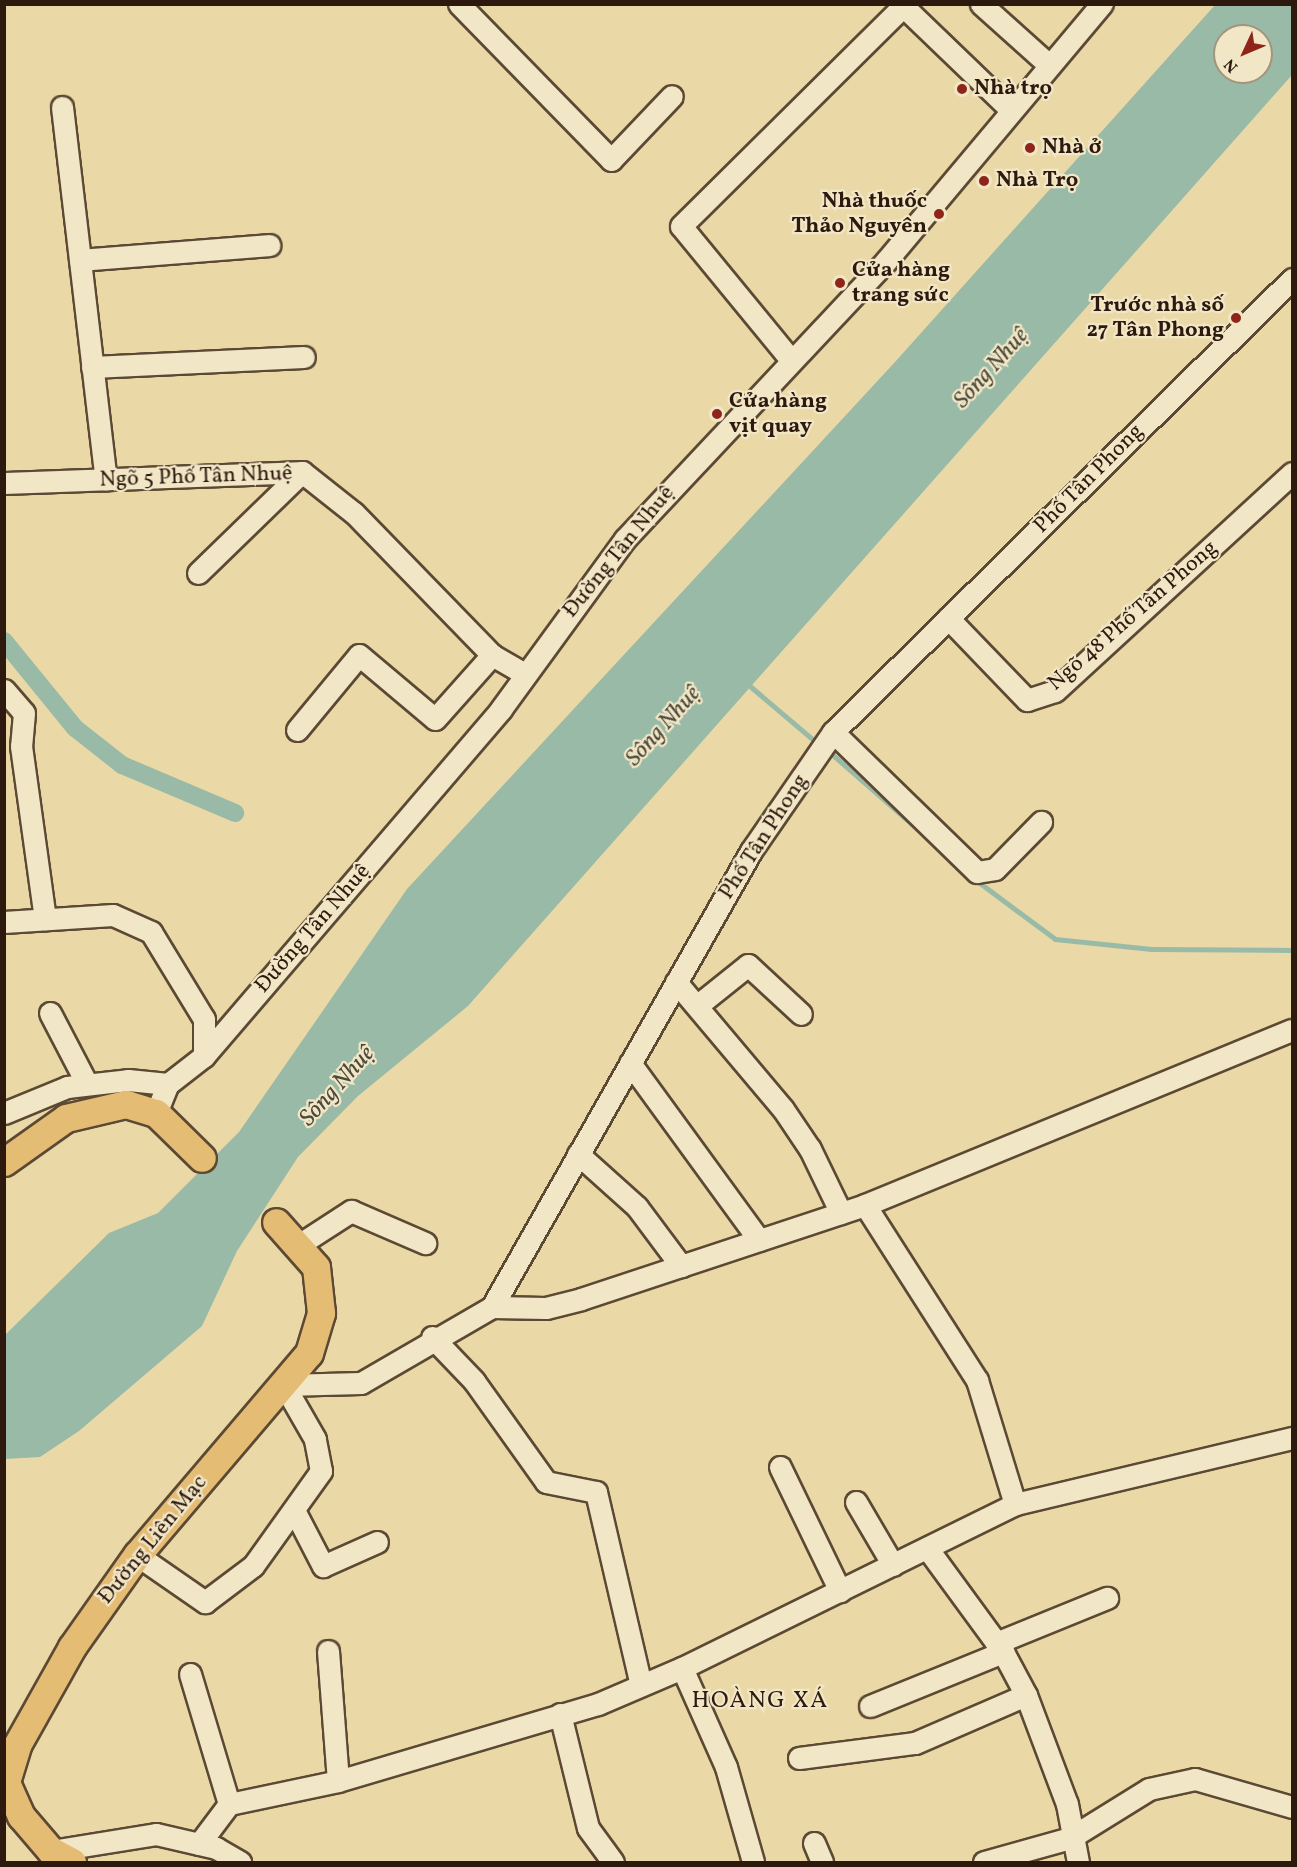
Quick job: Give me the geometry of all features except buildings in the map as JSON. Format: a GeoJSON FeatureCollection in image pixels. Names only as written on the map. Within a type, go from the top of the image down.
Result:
{"type":"FeatureCollection","features":[{"type":"Feature","properties":{"kind":"main road"},"geometry":{"type":"LineString","coordinates":[[4,1162],[66,1118],[96,1107],[126,1104],[156,1113],[202,1158]]}},
{"type":"Feature","properties":{"kind":"main road","name":"Đường Liên Mạc"},"geometry":{"type":"LineString","coordinates":[[61,1857],[21,1816],[5,1782],[48,1687],[137,1556],[309,1353],[321,1313],[316,1267],[300,1244],[276,1222]]}},
{"type":"Feature","properties":{"kind":"street"},"geometry":{"type":"LineString","coordinates":[[459,4],[611,160],[672,96]]}},
{"type":"Feature","properties":{"kind":"street"},"geometry":{"type":"LineString","coordinates":[[981,4],[1049,66]]}},
{"type":"Feature","properties":{"kind":"street","name":"Đường Tân Nhuệ"},"geometry":{"type":"LineString","coordinates":[[156,1113],[168,1084],[204,1056],[525,674],[625,539],[886,261],[1102,4]]}},
{"type":"Feature","properties":{"kind":"street"},"geometry":{"type":"LineString","coordinates":[[791,360],[681,226],[903,6],[1011,110]]}},
{"type":"Feature","properties":{"kind":"street"},"geometry":{"type":"LineString","coordinates":[[62,107],[106,479]]}},
{"type":"Feature","properties":{"kind":"street"},"geometry":{"type":"LineString","coordinates":[[80,260],[269,245]]}},
{"type":"Feature","properties":{"kind":"street","name":"Phố Tân Phong"},"geometry":{"type":"LineString","coordinates":[[492,1307],[751,851],[833,732],[1293,279]]}},
{"type":"Feature","properties":{"kind":"street"},"geometry":{"type":"LineString","coordinates":[[92,367],[304,357]]}},
{"type":"Feature","properties":{"kind":"street"},"geometry":{"type":"LineString","coordinates":[[198,573],[302,472]]}},
{"type":"Feature","properties":{"kind":"street","name":"Ngõ 5 Phố Tân Nhuệ"},"geometry":{"type":"LineString","coordinates":[[4,483],[302,472],[354,513],[492,656],[525,674]]}},
{"type":"Feature","properties":{"kind":"street","name":"Ngõ 48 Phố Tân Phong"},"geometry":{"type":"LineString","coordinates":[[948,618],[1027,700],[1055,691],[1293,473]]}},
{"type":"Feature","properties":{"kind":"street"},"geometry":{"type":"LineString","coordinates":[[297,730],[359,655],[435,719],[492,656]]}},
{"type":"Feature","properties":{"kind":"street"},"geometry":{"type":"LineString","coordinates":[[4,690],[24,713],[21,746],[45,920]]}},
{"type":"Feature","properties":{"kind":"street"},"geometry":{"type":"LineString","coordinates":[[833,732],[977,872],[995,869],[1041,822]]}},
{"type":"Feature","properties":{"kind":"street"},"geometry":{"type":"LineString","coordinates":[[4,922],[113,915],[151,932],[204,1019],[204,1056]]}},
{"type":"Feature","properties":{"kind":"street"},"geometry":{"type":"LineString","coordinates":[[698,1005],[748,965],[801,1014]]}},
{"type":"Feature","properties":{"kind":"street"},"geometry":{"type":"LineString","coordinates":[[676,982],[698,1005],[810,1149],[841,1213]]}},
{"type":"Feature","properties":{"kind":"street"},"geometry":{"type":"LineString","coordinates":[[50,1014],[87,1084]]}},
{"type":"Feature","properties":{"kind":"street"},"geometry":{"type":"LineString","coordinates":[[137,1556],[205,1602],[253,1566],[295,1512],[321,1471],[315,1439],[284,1385],[361,1383],[432,1337],[492,1307],[546,1308],[865,1205],[1293,1030]]}},
{"type":"Feature","properties":{"kind":"street"},"geometry":{"type":"LineString","coordinates":[[630,1063],[759,1240]]}},
{"type":"Feature","properties":{"kind":"street"},"geometry":{"type":"LineString","coordinates":[[4,1113],[87,1084],[168,1084]]}},
{"type":"Feature","properties":{"kind":"street"},"geometry":{"type":"LineString","coordinates":[[578,1154],[637,1208],[681,1266]]}},
{"type":"Feature","properties":{"kind":"street"},"geometry":{"type":"LineString","coordinates":[[865,1205],[977,1380],[1015,1504]]}},
{"type":"Feature","properties":{"kind":"street"},"geometry":{"type":"LineString","coordinates":[[300,1244],[351,1211],[425,1243]]}},
{"type":"Feature","properties":{"kind":"street"},"geometry":{"type":"LineString","coordinates":[[432,1337],[474,1381],[546,1482],[596,1492],[641,1684]]}},
{"type":"Feature","properties":{"kind":"street"},"geometry":{"type":"LineString","coordinates":[[199,1844],[229,1804],[338,1781],[560,1714],[641,1684],[682,1668],[1015,1504],[1292,1445]]}},
{"type":"Feature","properties":{"kind":"street"},"geometry":{"type":"LineString","coordinates":[[780,1467],[840,1591]]}},
{"type":"Feature","properties":{"kind":"street"},"geometry":{"type":"LineString","coordinates":[[856,1502],[893,1565]]}},
{"type":"Feature","properties":{"kind":"street"},"geometry":{"type":"LineString","coordinates":[[295,1512],[322,1566],[377,1542]]}},
{"type":"Feature","properties":{"kind":"street"},"geometry":{"type":"LineString","coordinates":[[927,1548],[999,1648],[1026,1695],[1068,1804],[1070,1838],[1078,1863]]}},
{"type":"Feature","properties":{"kind":"street"},"geometry":{"type":"LineString","coordinates":[[870,1706],[1107,1598]]}},
{"type":"Feature","properties":{"kind":"street"},"geometry":{"type":"LineString","coordinates":[[328,1651],[338,1781]]}},
{"type":"Feature","properties":{"kind":"street"},"geometry":{"type":"LineString","coordinates":[[682,1668],[726,1767],[753,1863]]}},
{"type":"Feature","properties":{"kind":"street"},"geometry":{"type":"LineString","coordinates":[[190,1674],[229,1804]]}},
{"type":"Feature","properties":{"kind":"street"},"geometry":{"type":"LineString","coordinates":[[799,1758],[915,1743],[1026,1695]]}},
{"type":"Feature","properties":{"kind":"street"},"geometry":{"type":"LineString","coordinates":[[560,1714],[588,1828],[613,1863]]}},
{"type":"Feature","properties":{"kind":"street"},"geometry":{"type":"LineString","coordinates":[[984,1863],[1070,1838],[1149,1789],[1195,1779],[1293,1807]]}},
{"type":"Feature","properties":{"kind":"street"},"geometry":{"type":"LineString","coordinates":[[61,1857],[156,1834],[199,1844],[240,1863]]}},
{"type":"Feature","properties":{"kind":"street"},"geometry":{"type":"LineString","coordinates":[[814,1843],[822,1863]]}},
{"type":"Feature","properties":{"kind":"water","name":"Sông Nhuệ"},"geometry":{"type":"Polygon","coordinates":[[[1215,5],[1292,5],[1292,75],[468,1006],[358,1096],[298,1157],[237,1251],[202,1326],[79,1431],[40,1457],[5,1459],[5,1335],[109,1233],[158,1213],[239,1132],[407,889],[895,362],[1215,5]]]}},
{"type":"Feature","properties":{"kind":"waterway"},"geometry":{"type":"LineString","coordinates":[[4,641],[75,728],[122,765],[235,813]]}},
{"type":"Feature","properties":{"kind":"waterway"},"geometry":{"type":"LineString","coordinates":[[751,687],[811,738]]}},
{"type":"Feature","properties":{"kind":"waterway"},"geometry":{"type":"LineString","coordinates":[[834,756],[930,840]]}},
{"type":"Feature","properties":{"kind":"waterway"},"geometry":{"type":"LineString","coordinates":[[973,878],[1055,939],[1151,949],[1292,950]]}},
{"type":"Feature","properties":{"kind":"place","name":"Nhà trọ"},"geometry":{"type":"Point","coordinates":[962,89]}},
{"type":"Feature","properties":{"kind":"place","name":"Nhà ở"},"geometry":{"type":"Point","coordinates":[1030,148]}},
{"type":"Feature","properties":{"kind":"place","name":"Nhà Trọ"},"geometry":{"type":"Point","coordinates":[984,181]}},
{"type":"Feature","properties":{"kind":"place","name":"Nhà thuốc Thảo Nguyên"},"geometry":{"type":"Point","coordinates":[939,214]}},
{"type":"Feature","properties":{"kind":"place","name":"Cửa hàng trang sức"},"geometry":{"type":"Point","coordinates":[840,283]}},
{"type":"Feature","properties":{"kind":"place","name":"Trước nhà số 27 Tân Phong"},"geometry":{"type":"Point","coordinates":[1236,318]}},
{"type":"Feature","properties":{"kind":"place","name":"Cửa hàng vịt quay"},"geometry":{"type":"Point","coordinates":[717,414]}},
{"type":"Feature","properties":{"kind":"district","name":"HOÀNG XÁ"},"geometry":{"type":"Point","coordinates":[760,1702]}}]}
